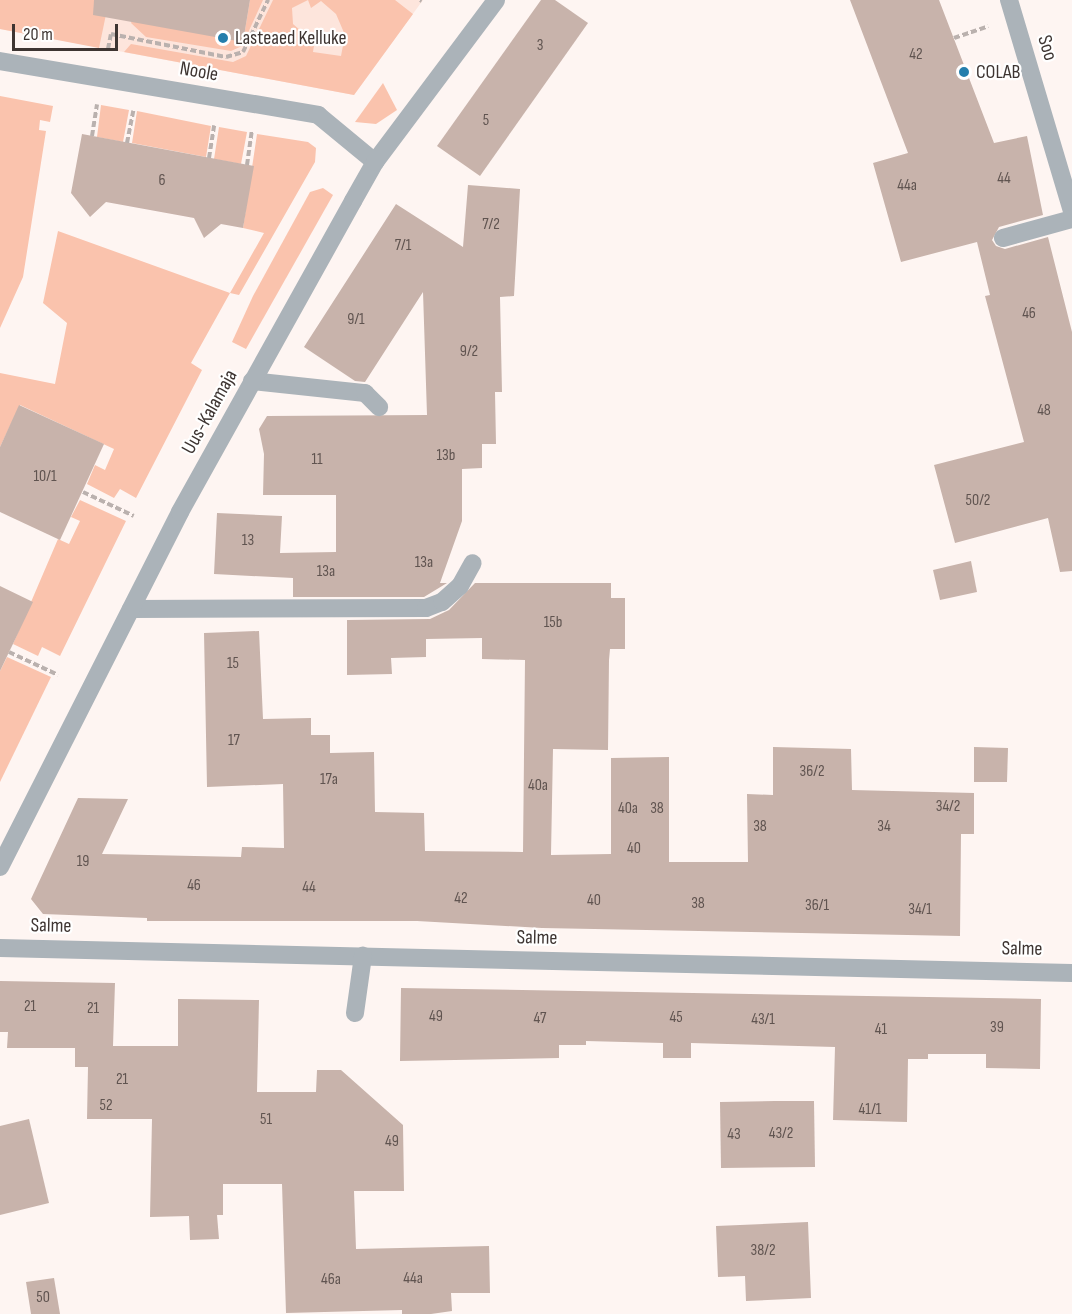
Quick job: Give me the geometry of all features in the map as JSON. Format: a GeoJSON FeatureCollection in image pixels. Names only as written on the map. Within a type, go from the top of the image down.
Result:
{"type":"FeatureCollection","features":[{"type":"Feature","properties":{"kind":"street","name":"Uus-Kalamaja"},"geometry":{"type":"LineString","coordinates":[[0,867],[131,609],[252,381],[375,162],[496,0]]}},
{"type":"Feature","properties":{"kind":"street","name":"Soo"},"geometry":{"type":"LineString","coordinates":[[1009,0],[1072,212]]}},
{"type":"Feature","properties":{"kind":"street","name":"Noole"},"geometry":{"type":"LineString","coordinates":[[0,61],[318,115],[375,162]]}},
{"type":"Feature","properties":{"kind":"street"},"geometry":{"type":"LineString","coordinates":[[1003,238],[1072,219]]}},
{"type":"Feature","properties":{"kind":"street"},"geometry":{"type":"LineString","coordinates":[[252,381],[365,393],[379,407]]}},
{"type":"Feature","properties":{"kind":"street"},"geometry":{"type":"LineString","coordinates":[[131,609],[426,608],[442,602],[460,586],[473,563]]}},
{"type":"Feature","properties":{"kind":"street","name":"Salme"},"geometry":{"type":"LineString","coordinates":[[0,948],[1072,973]]}},
{"type":"Feature","properties":{"kind":"street"},"geometry":{"type":"LineString","coordinates":[[355,1013],[363,956]]}},
{"type":"Feature","properties":{"kind":"path"},"geometry":{"type":"LineString","coordinates":[[108,49],[111,34],[226,57],[243,52],[268,0]]}},
{"type":"Feature","properties":{"kind":"path"},"geometry":{"type":"LineString","coordinates":[[954,38],[997,22]]}},
{"type":"Feature","properties":{"kind":"path"},"geometry":{"type":"LineString","coordinates":[[92,136],[98,99]]}},
{"type":"Feature","properties":{"kind":"path"},"geometry":{"type":"LineString","coordinates":[[127,142],[134,106]]}},
{"type":"Feature","properties":{"kind":"path"},"geometry":{"type":"LineString","coordinates":[[209,158],[215,121]]}},
{"type":"Feature","properties":{"kind":"path"},"geometry":{"type":"LineString","coordinates":[[247,165],[252,128]]}},
{"type":"Feature","properties":{"kind":"path"},"geometry":{"type":"LineString","coordinates":[[83,492],[134,516]]}},
{"type":"Feature","properties":{"kind":"path"},"geometry":{"type":"LineString","coordinates":[[9,652],[58,675]]}},
{"type":"Feature","properties":{"kind":"shaded area","name":"Lasteaed Kelluke"},"geometry":{"type":"Polygon","coordinates":[[[0,0],[423,0],[354,95],[0,29],[0,0]]]}},
{"type":"Feature","properties":{"kind":"shaded area"},"geometry":{"type":"Polygon","coordinates":[[[0,0],[109,0],[99,48],[0,29],[0,0]]]}},
{"type":"Feature","properties":{"kind":"shaded area"},"geometry":{"type":"Polygon","coordinates":[[[250,0],[263,0],[242,46],[231,51],[146,37],[131,23],[135,12],[243,42],[250,0]]]}},
{"type":"Feature","properties":{"kind":"shaded area"},"geometry":{"type":"Polygon","coordinates":[[[273,0],[308,0],[395,0],[413,14],[354,95],[124,52],[131,44],[233,62],[246,56],[273,0]],[[308,0],[292,8],[293,24],[301,31],[316,33],[313,52],[341,56],[345,35],[336,14],[321,1],[311,8],[308,0]]]}},
{"type":"Feature","properties":{"kind":"shaded area"},"geometry":{"type":"Polygon","coordinates":[[[383,83],[397,110],[376,124],[355,122],[383,83]]]}},
{"type":"Feature","properties":{"kind":"shaded area"},"geometry":{"type":"Polygon","coordinates":[[[0,96],[53,106],[50,122],[40,120],[39,130],[46,131],[23,277],[0,328],[0,96]]]}},
{"type":"Feature","properties":{"kind":"shaded area"},"geometry":{"type":"Polygon","coordinates":[[[101,105],[129,110],[123,142],[97,137],[101,105]]]}},
{"type":"Feature","properties":{"kind":"shaded area"},"geometry":{"type":"Polygon","coordinates":[[[137,111],[211,126],[206,157],[132,143],[137,111]]]}},
{"type":"Feature","properties":{"kind":"shaded area"},"geometry":{"type":"Polygon","coordinates":[[[219,127],[247,132],[241,164],[214,159],[219,127]]]}},
{"type":"Feature","properties":{"kind":"shaded area"},"geometry":{"type":"Polygon","coordinates":[[[257,134],[308,142],[316,148],[315,162],[239,295],[230,293],[264,233],[243,228],[257,134]]]}},
{"type":"Feature","properties":{"kind":"shaded area"},"geometry":{"type":"Polygon","coordinates":[[[323,188],[333,195],[246,349],[232,342],[253,296],[310,192],[323,188]]]}},
{"type":"Feature","properties":{"kind":"shaded area"},"geometry":{"type":"Polygon","coordinates":[[[58,231],[230,293],[191,363],[202,370],[136,498],[120,489],[114,498],[87,484],[95,465],[105,470],[114,449],[20,405],[0,447],[0,373],[55,384],[67,323],[43,303],[58,231]]]}},
{"type":"Feature","properties":{"kind":"shaded area"},"geometry":{"type":"Polygon","coordinates":[[[80,500],[126,521],[60,656],[42,647],[38,656],[13,644],[58,539],[69,544],[80,521],[71,517],[80,500]]]}},
{"type":"Feature","properties":{"kind":"shaded area"},"geometry":{"type":"Polygon","coordinates":[[[7,657],[51,677],[0,782],[0,671],[7,657]]]}},
{"type":"Feature","properties":{"kind":"building"},"geometry":{"type":"Polygon","coordinates":[[[94,0],[250,0],[243,42],[93,15],[94,0]]]}},
{"type":"Feature","properties":{"kind":"building"},"geometry":{"type":"Polygon","coordinates":[[[541,0],[555,0],[588,23],[480,176],[437,146],[541,0]]]}},
{"type":"Feature","properties":{"kind":"building"},"geometry":{"type":"Polygon","coordinates":[[[850,0],[939,0],[994,143],[1027,136],[1043,215],[999,227],[992,240],[996,246],[1005,249],[1048,237],[1072,332],[1072,571],[1060,572],[1048,518],[955,543],[934,465],[1024,442],[985,296],[990,295],[977,242],[901,262],[873,163],[908,153],[850,0]]]}},
{"type":"Feature","properties":{"kind":"building"},"geometry":{"type":"Polygon","coordinates":[[[82,134],[254,166],[243,228],[221,224],[204,238],[194,218],[106,202],[90,217],[71,193],[82,134]]]}},
{"type":"Feature","properties":{"kind":"building"},"geometry":{"type":"Polygon","coordinates":[[[468,185],[520,189],[514,296],[500,297],[502,392],[495,392],[496,444],[482,444],[482,468],[462,469],[462,521],[440,583],[447,583],[424,597],[293,597],[293,578],[214,574],[217,513],[282,516],[280,553],[336,552],[336,495],[263,495],[264,454],[259,429],[267,416],[427,415],[423,292],[365,382],[355,381],[304,347],[396,204],[463,247],[468,185]]]}},
{"type":"Feature","properties":{"kind":"building"},"geometry":{"type":"Polygon","coordinates":[[[19,405],[104,444],[60,540],[0,512],[0,447],[19,405]]]}},
{"type":"Feature","properties":{"kind":"building"},"geometry":{"type":"Polygon","coordinates":[[[971,561],[977,592],[940,600],[933,570],[971,561]]]}},
{"type":"Feature","properties":{"kind":"building"},"geometry":{"type":"Polygon","coordinates":[[[475,583],[611,583],[611,598],[625,598],[625,649],[610,649],[608,750],[553,749],[551,855],[611,854],[611,758],[669,757],[669,862],[748,862],[747,794],[773,795],[773,747],[851,749],[852,790],[974,793],[974,834],[961,834],[960,936],[542,928],[417,921],[147,921],[147,918],[43,914],[31,899],[78,798],[128,799],[102,854],[241,857],[242,847],[284,848],[283,784],[207,787],[204,633],[259,631],[263,719],[311,718],[311,735],[330,735],[330,753],[374,752],[375,812],[424,813],[425,851],[523,852],[525,660],[482,659],[482,638],[426,639],[426,657],[391,658],[392,674],[347,675],[347,620],[430,619],[449,610],[475,583]]]}},
{"type":"Feature","properties":{"kind":"building"},"geometry":{"type":"Polygon","coordinates":[[[0,586],[33,602],[0,671],[0,586]]]}},
{"type":"Feature","properties":{"kind":"building"},"geometry":{"type":"Polygon","coordinates":[[[974,747],[1008,748],[1007,782],[974,782],[974,747]]]}},
{"type":"Feature","properties":{"kind":"building"},"geometry":{"type":"Polygon","coordinates":[[[0,981],[115,983],[113,1046],[178,1046],[178,999],[259,1000],[257,1092],[316,1092],[317,1070],[341,1070],[403,1125],[404,1191],[354,1191],[356,1249],[489,1246],[490,1293],[451,1293],[452,1311],[431,1314],[402,1314],[402,1310],[286,1313],[282,1184],[223,1184],[223,1215],[217,1215],[219,1239],[190,1240],[189,1216],[150,1217],[152,1119],[87,1119],[88,1067],[75,1067],[75,1048],[7,1048],[8,1032],[0,1032],[0,981]]]}},
{"type":"Feature","properties":{"kind":"building"},"geometry":{"type":"Polygon","coordinates":[[[401,988],[1041,999],[1040,1069],[986,1068],[986,1054],[928,1054],[928,1059],[908,1059],[907,1122],[833,1120],[835,1047],[691,1043],[691,1058],[663,1058],[663,1043],[586,1041],[586,1045],[559,1045],[559,1058],[400,1061],[401,988]]]}},
{"type":"Feature","properties":{"kind":"building"},"geometry":{"type":"Polygon","coordinates":[[[814,1101],[815,1167],[721,1168],[720,1102],[814,1101]]]}},
{"type":"Feature","properties":{"kind":"building"},"geometry":{"type":"Polygon","coordinates":[[[29,1119],[49,1203],[0,1215],[0,1126],[29,1119]]]}},
{"type":"Feature","properties":{"kind":"building"},"geometry":{"type":"Polygon","coordinates":[[[808,1222],[811,1298],[746,1301],[745,1276],[718,1277],[716,1226],[808,1222]]]}},
{"type":"Feature","properties":{"kind":"building"},"geometry":{"type":"Polygon","coordinates":[[[54,1278],[60,1314],[31,1314],[26,1282],[54,1278]]]}},
{"type":"Feature","properties":{"kind":"place","name":"Lasteaed Kelluke"},"geometry":{"type":"Point","coordinates":[223,38]}},
{"type":"Feature","properties":{"kind":"place","name":"COLAB"},"geometry":{"type":"Point","coordinates":[964,72]}}]}
